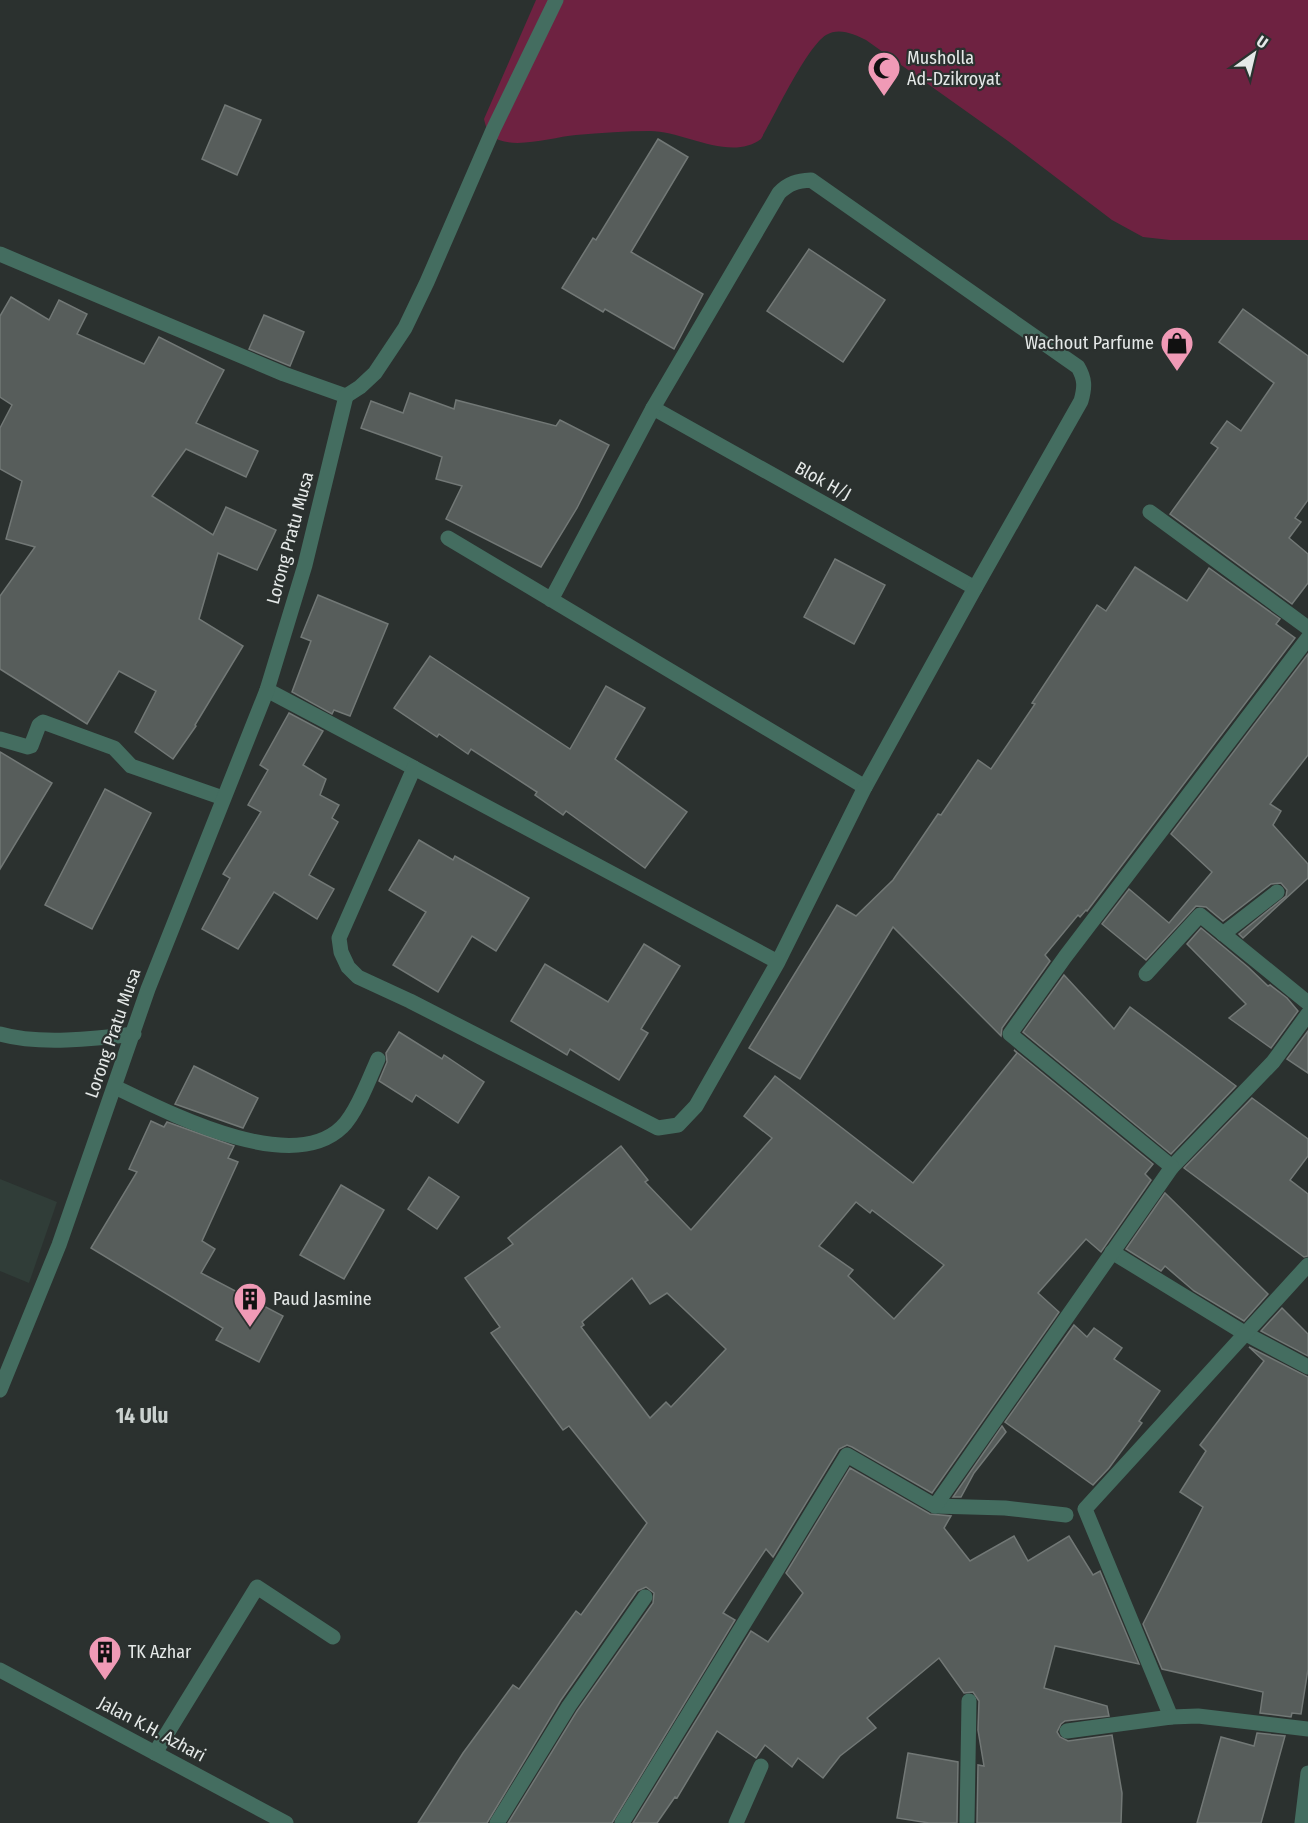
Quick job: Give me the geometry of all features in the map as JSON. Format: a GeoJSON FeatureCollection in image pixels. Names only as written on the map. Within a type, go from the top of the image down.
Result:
{"type":"FeatureCollection","features":[{"type":"Feature","properties":{"kind":"street"},"geometry":{"type":"LineString","coordinates":[[0,254],[284,374],[346,396],[375,373],[405,328],[493,130],[556,0]]}},
{"type":"Feature","properties":{"kind":"street"},"geometry":{"type":"LineString","coordinates":[[414,768],[339,938],[341,952],[348,967],[358,977],[410,1001],[658,1128],[678,1125],[696,1106],[778,962],[866,787],[1081,401],[1084,377],[1078,367],[811,180],[788,185],[779,193],[653,408],[551,600]]}},
{"type":"Feature","properties":{"kind":"street","name":"Lorong Pratu Musa"},"geometry":{"type":"LineString","coordinates":[[0,1390],[59,1245],[148,989],[267,690],[305,565],[346,396]]}},
{"type":"Feature","properties":{"kind":"street","name":"Blok H/J"},"geometry":{"type":"LineString","coordinates":[[653,408],[975,588]]}},
{"type":"Feature","properties":{"kind":"street"},"geometry":{"type":"LineString","coordinates":[[1150,512],[1308,628]]}},
{"type":"Feature","properties":{"kind":"street"},"geometry":{"type":"LineString","coordinates":[[448,538],[866,787]]}},
{"type":"Feature","properties":{"kind":"street"},"geometry":{"type":"LineString","coordinates":[[1172,1167],[1010,1034],[1065,957],[1308,638]]}},
{"type":"Feature","properties":{"kind":"street"},"geometry":{"type":"LineString","coordinates":[[267,690],[778,962]]}},
{"type":"Feature","properties":{"kind":"street"},"geometry":{"type":"LineString","coordinates":[[0,739],[31,746],[39,725],[43,722],[114,748],[131,766],[223,798]]}},
{"type":"Feature","properties":{"kind":"street"},"geometry":{"type":"LineString","coordinates":[[1223,934],[1277,892]]}},
{"type":"Feature","properties":{"kind":"street"},"geometry":{"type":"LineString","coordinates":[[1146,974],[1200,915],[1308,1003]]}},
{"type":"Feature","properties":{"kind":"street"},"geometry":{"type":"LineString","coordinates":[[935,1506],[1172,1167],[1273,1062],[1308,1014]]}},
{"type":"Feature","properties":{"kind":"street"},"geometry":{"type":"LineString","coordinates":[[0,1034],[48,1040],[134,1034]]}},
{"type":"Feature","properties":{"kind":"street"},"geometry":{"type":"LineString","coordinates":[[115,1087],[168,1113],[228,1136],[273,1146],[306,1144],[328,1138],[343,1126],[378,1059]]}},
{"type":"Feature","properties":{"kind":"street"},"geometry":{"type":"LineString","coordinates":[[1112,1252],[1246,1334],[1308,1367]]}},
{"type":"Feature","properties":{"kind":"street"},"geometry":{"type":"LineString","coordinates":[[1171,1717],[1085,1509],[1308,1265]]}},
{"type":"Feature","properties":{"kind":"street"},"geometry":{"type":"LineString","coordinates":[[622,1823],[847,1455],[935,1506],[1005,1508],[1066,1515]]}},
{"type":"Feature","properties":{"kind":"street"},"geometry":{"type":"LineString","coordinates":[[155,1753],[257,1587],[333,1637]]}},
{"type":"Feature","properties":{"kind":"street"},"geometry":{"type":"LineString","coordinates":[[497,1823],[569,1706],[645,1597]]}},
{"type":"Feature","properties":{"kind":"street","name":"Jalan K.H. Azhari"},"geometry":{"type":"LineString","coordinates":[[0,1670],[286,1823]]}},
{"type":"Feature","properties":{"kind":"street"},"geometry":{"type":"LineString","coordinates":[[967,1823],[969,1701]]}},
{"type":"Feature","properties":{"kind":"street"},"geometry":{"type":"LineString","coordinates":[[1067,1731],[1171,1717],[1198,1716],[1308,1729]]}},
{"type":"Feature","properties":{"kind":"street"},"geometry":{"type":"LineString","coordinates":[[736,1823],[761,1766]]}},
{"type":"Feature","properties":{"kind":"street"},"geometry":{"type":"LineString","coordinates":[[1302,1823],[1308,1773]]}},
{"type":"Feature","properties":{"kind":"shaded area"},"geometry":{"type":"Polygon","coordinates":[[[536,0],[1308,0],[1308,240],[1170,240],[1143,237],[1112,220],[1008,141],[866,40],[841,31],[826,35],[809,53],[761,139],[749,145],[721,147],[677,135],[650,131],[576,135],[517,143],[499,140],[490,134],[484,119],[536,0]]]}},
{"type":"Feature","properties":{"kind":"shaded area"},"geometry":{"type":"Polygon","coordinates":[[[0,1179],[57,1202],[29,1283],[0,1271],[0,1179]]]}},
{"type":"Feature","properties":{"kind":"building"},"geometry":{"type":"Polygon","coordinates":[[[225,105],[261,120],[237,175],[202,159],[225,105]]]}},
{"type":"Feature","properties":{"kind":"building"},"geometry":{"type":"Polygon","coordinates":[[[658,139],[688,157],[631,252],[703,294],[674,349],[605,309],[603,312],[562,288],[593,238],[596,240],[658,139]]]}},
{"type":"Feature","properties":{"kind":"building"},"geometry":{"type":"Polygon","coordinates":[[[809,249],[885,300],[843,362],[767,311],[809,249]]]}},
{"type":"Feature","properties":{"kind":"building"},"geometry":{"type":"Polygon","coordinates":[[[11,297],[49,320],[59,300],[87,314],[77,334],[144,364],[159,337],[224,370],[196,423],[258,451],[246,477],[186,449],[152,496],[213,535],[226,507],[276,530],[257,570],[218,553],[199,619],[243,646],[196,726],[173,759],[135,732],[156,691],[119,671],[87,724],[0,669],[0,596],[35,547],[6,539],[22,481],[0,469],[0,428],[12,405],[0,397],[0,316],[11,297]]]}},
{"type":"Feature","properties":{"kind":"building"},"geometry":{"type":"Polygon","coordinates":[[[1243,309],[1308,356],[1308,500],[1295,518],[1301,522],[1289,538],[1308,554],[1308,583],[1292,604],[1170,514],[1218,448],[1211,443],[1227,421],[1241,431],[1274,383],[1219,342],[1243,309]]]}},
{"type":"Feature","properties":{"kind":"building"},"geometry":{"type":"Polygon","coordinates":[[[264,315],[304,332],[290,366],[249,349],[264,315]]]}},
{"type":"Feature","properties":{"kind":"building"},"geometry":{"type":"Polygon","coordinates":[[[410,393],[454,409],[456,400],[556,426],[560,420],[609,445],[577,508],[541,567],[446,519],[462,486],[436,479],[442,457],[361,428],[371,401],[403,413],[410,393]]]}},
{"type":"Feature","properties":{"kind":"building"},"geometry":{"type":"Polygon","coordinates":[[[835,559],[885,585],[854,644],[804,617],[835,559]]]}},
{"type":"Feature","properties":{"kind":"building"},"geometry":{"type":"Polygon","coordinates":[[[1135,567],[1187,601],[1209,568],[1280,619],[1276,624],[1295,638],[1087,911],[1080,917],[1078,915],[1045,955],[1050,961],[1002,1028],[1001,1036],[893,927],[800,1079],[749,1048],[837,905],[856,916],[893,880],[978,760],[991,769],[1097,605],[1106,611],[1135,567]]]}},
{"type":"Feature","properties":{"kind":"building"},"geometry":{"type":"Polygon","coordinates":[[[318,595],[388,624],[350,716],[334,710],[332,714],[292,692],[311,641],[301,637],[318,595]]]}},
{"type":"Feature","properties":{"kind":"building"},"geometry":{"type":"Polygon","coordinates":[[[1308,654],[1308,755],[1270,804],[1281,811],[1273,825],[1308,864],[1308,878],[1243,938],[1239,934],[1286,896],[1287,890],[1281,883],[1271,884],[1223,921],[1206,907],[1196,906],[1146,960],[1102,924],[1129,889],[1169,923],[1212,872],[1171,834],[1308,654]]]}},
{"type":"Feature","properties":{"kind":"building"},"geometry":{"type":"Polygon","coordinates":[[[430,656],[570,749],[606,686],[645,708],[615,759],[687,812],[645,868],[566,811],[563,815],[535,795],[537,792],[471,749],[468,754],[439,734],[437,737],[394,708],[430,656]]]}},
{"type":"Feature","properties":{"kind":"building"},"geometry":{"type":"Polygon","coordinates":[[[289,713],[323,731],[303,765],[326,779],[320,795],[339,805],[332,818],[338,822],[309,875],[334,889],[317,919],[274,892],[238,949],[202,929],[230,878],[223,874],[261,812],[248,805],[268,770],[260,765],[289,713]]]}},
{"type":"Feature","properties":{"kind":"building"},"geometry":{"type":"Polygon","coordinates":[[[0,752],[52,783],[0,869],[0,752]]]}},
{"type":"Feature","properties":{"kind":"building"},"geometry":{"type":"Polygon","coordinates":[[[105,789],[151,813],[92,929],[45,905],[105,789]]]}},
{"type":"Feature","properties":{"kind":"building"},"geometry":{"type":"Polygon","coordinates":[[[419,840],[453,860],[455,856],[529,898],[496,951],[472,936],[438,992],[393,965],[426,912],[389,890],[419,840]]]}},
{"type":"Feature","properties":{"kind":"building"},"geometry":{"type":"Polygon","coordinates":[[[1201,928],[1268,986],[1270,985],[1287,998],[1298,1011],[1271,1048],[1229,1018],[1246,1004],[1187,944],[1201,928]]]}},
{"type":"Feature","properties":{"kind":"building"},"geometry":{"type":"Polygon","coordinates":[[[644,944],[680,966],[641,1029],[648,1033],[619,1080],[570,1049],[567,1055],[511,1021],[545,964],[608,1002],[644,944]]]}},
{"type":"Feature","properties":{"kind":"building"},"geometry":{"type":"Polygon","coordinates":[[[1064,975],[1114,1029],[1130,1007],[1236,1086],[1171,1154],[1023,1032],[1064,975]]]}},
{"type":"Feature","properties":{"kind":"building"},"geometry":{"type":"Polygon","coordinates":[[[1308,1031],[1308,1073],[1287,1059],[1308,1031]]]}},
{"type":"Feature","properties":{"kind":"building"},"geometry":{"type":"Polygon","coordinates":[[[399,1032],[442,1059],[444,1055],[484,1082],[458,1123],[416,1095],[412,1102],[379,1081],[387,1062],[386,1053],[399,1032]]]}},
{"type":"Feature","properties":{"kind":"building"},"geometry":{"type":"Polygon","coordinates":[[[1014,1050],[1153,1164],[1145,1174],[1151,1180],[1101,1252],[1086,1239],[1038,1293],[1059,1312],[932,1493],[852,1447],[847,1445],[839,1449],[773,1557],[766,1549],[723,1613],[735,1620],[612,1823],[508,1823],[577,1711],[653,1603],[654,1593],[646,1587],[637,1591],[561,1700],[487,1823],[418,1823],[463,1753],[513,1685],[519,1689],[576,1611],[581,1615],[647,1523],[569,1426],[563,1430],[491,1333],[500,1327],[465,1278],[513,1244],[508,1238],[621,1146],[648,1180],[645,1182],[691,1230],[772,1138],[744,1116],[775,1076],[913,1183],[1017,1053],[1014,1050]],[[856,1202],[819,1246],[853,1270],[848,1276],[894,1319],[944,1265],[872,1210],[870,1213],[856,1202]],[[632,1278],[582,1322],[584,1325],[581,1327],[650,1418],[666,1402],[671,1407],[726,1349],[667,1293],[650,1304],[632,1278]]]}},
{"type":"Feature","properties":{"kind":"building"},"geometry":{"type":"Polygon","coordinates":[[[194,1066],[258,1098],[243,1128],[175,1104],[194,1066]]]}},
{"type":"Feature","properties":{"kind":"building"},"geometry":{"type":"Polygon","coordinates":[[[1252,1098],[1308,1139],[1308,1156],[1290,1180],[1308,1194],[1308,1256],[1304,1257],[1184,1168],[1252,1098]]]}},
{"type":"Feature","properties":{"kind":"building"},"geometry":{"type":"Polygon","coordinates":[[[151,1121],[164,1127],[167,1122],[234,1146],[228,1158],[238,1162],[202,1241],[215,1249],[201,1273],[283,1316],[259,1362],[216,1340],[223,1328],[91,1248],[137,1172],[129,1169],[151,1121]]]}},
{"type":"Feature","properties":{"kind":"building"},"geometry":{"type":"Polygon","coordinates":[[[429,1177],[459,1197],[437,1229],[408,1209],[429,1177]]]}},
{"type":"Feature","properties":{"kind":"building"},"geometry":{"type":"Polygon","coordinates":[[[341,1185],[384,1210],[344,1279],[300,1255],[341,1185]]]}},
{"type":"Feature","properties":{"kind":"building"},"geometry":{"type":"Polygon","coordinates":[[[1165,1193],[1268,1294],[1244,1321],[1194,1291],[1165,1266],[1161,1271],[1126,1249],[1165,1193]]]}},
{"type":"Feature","properties":{"kind":"building"},"geometry":{"type":"Polygon","coordinates":[[[1282,1308],[1308,1334],[1308,1356],[1261,1331],[1282,1308]]]}},
{"type":"Feature","properties":{"kind":"building"},"geometry":{"type":"Polygon","coordinates":[[[1074,1325],[1087,1337],[1094,1328],[1122,1348],[1114,1359],[1160,1391],[1139,1421],[1142,1423],[1109,1468],[1093,1485],[1005,1422],[1074,1325]]]}},
{"type":"Feature","properties":{"kind":"building"},"geometry":{"type":"Polygon","coordinates":[[[1249,1347],[1308,1377],[1308,1669],[1301,1714],[1292,1713],[1291,1717],[1260,1713],[1263,1692],[1162,1669],[1143,1624],[1203,1507],[1180,1492],[1206,1451],[1200,1445],[1264,1361],[1249,1347]]]}},
{"type":"Feature","properties":{"kind":"building"},"geometry":{"type":"Polygon","coordinates":[[[1002,1426],[1006,1432],[974,1473],[961,1497],[953,1497],[1002,1426]]]}},
{"type":"Feature","properties":{"kind":"building"},"geometry":{"type":"Polygon","coordinates":[[[850,1468],[930,1514],[951,1516],[944,1528],[970,1561],[1014,1536],[1028,1561],[1069,1536],[1093,1575],[1100,1571],[1139,1664],[1055,1646],[1044,1688],[1107,1706],[1109,1716],[1065,1721],[1057,1732],[1060,1737],[1068,1741],[1112,1735],[1122,1793],[1121,1823],[977,1823],[978,1765],[984,1766],[978,1730],[979,1701],[973,1692],[964,1693],[939,1658],[867,1718],[876,1728],[840,1756],[823,1778],[798,1758],[792,1767],[765,1745],[756,1758],[717,1731],[677,1798],[675,1797],[657,1823],[633,1823],[751,1631],[768,1642],[803,1593],[786,1573],[850,1468]]]}},
{"type":"Feature","properties":{"kind":"building"},"geometry":{"type":"Polygon","coordinates":[[[1257,1733],[1285,1736],[1261,1823],[1197,1823],[1221,1737],[1254,1746],[1257,1733]]]}},
{"type":"Feature","properties":{"kind":"building"},"geometry":{"type":"Polygon","coordinates":[[[908,1753],[958,1762],[957,1823],[929,1823],[897,1818],[908,1753]]]}},
{"type":"Feature","properties":{"kind":"place","name":"Musholla Ad-Dzikroyat"},"geometry":{"type":"Point","coordinates":[884,97]}},
{"type":"Feature","properties":{"kind":"place","name":"Wachout Parfume"},"geometry":{"type":"Point","coordinates":[1177,372]}},
{"type":"Feature","properties":{"kind":"place","name":"Paud Jasmine"},"geometry":{"type":"Point","coordinates":[250,1328]}},
{"type":"Feature","properties":{"kind":"place","name":"TK Azhar"},"geometry":{"type":"Point","coordinates":[105,1681]}},
{"type":"Feature","properties":{"kind":"district","name":"14 Ulu"},"geometry":{"type":"Point","coordinates":[142,1416]}}]}
